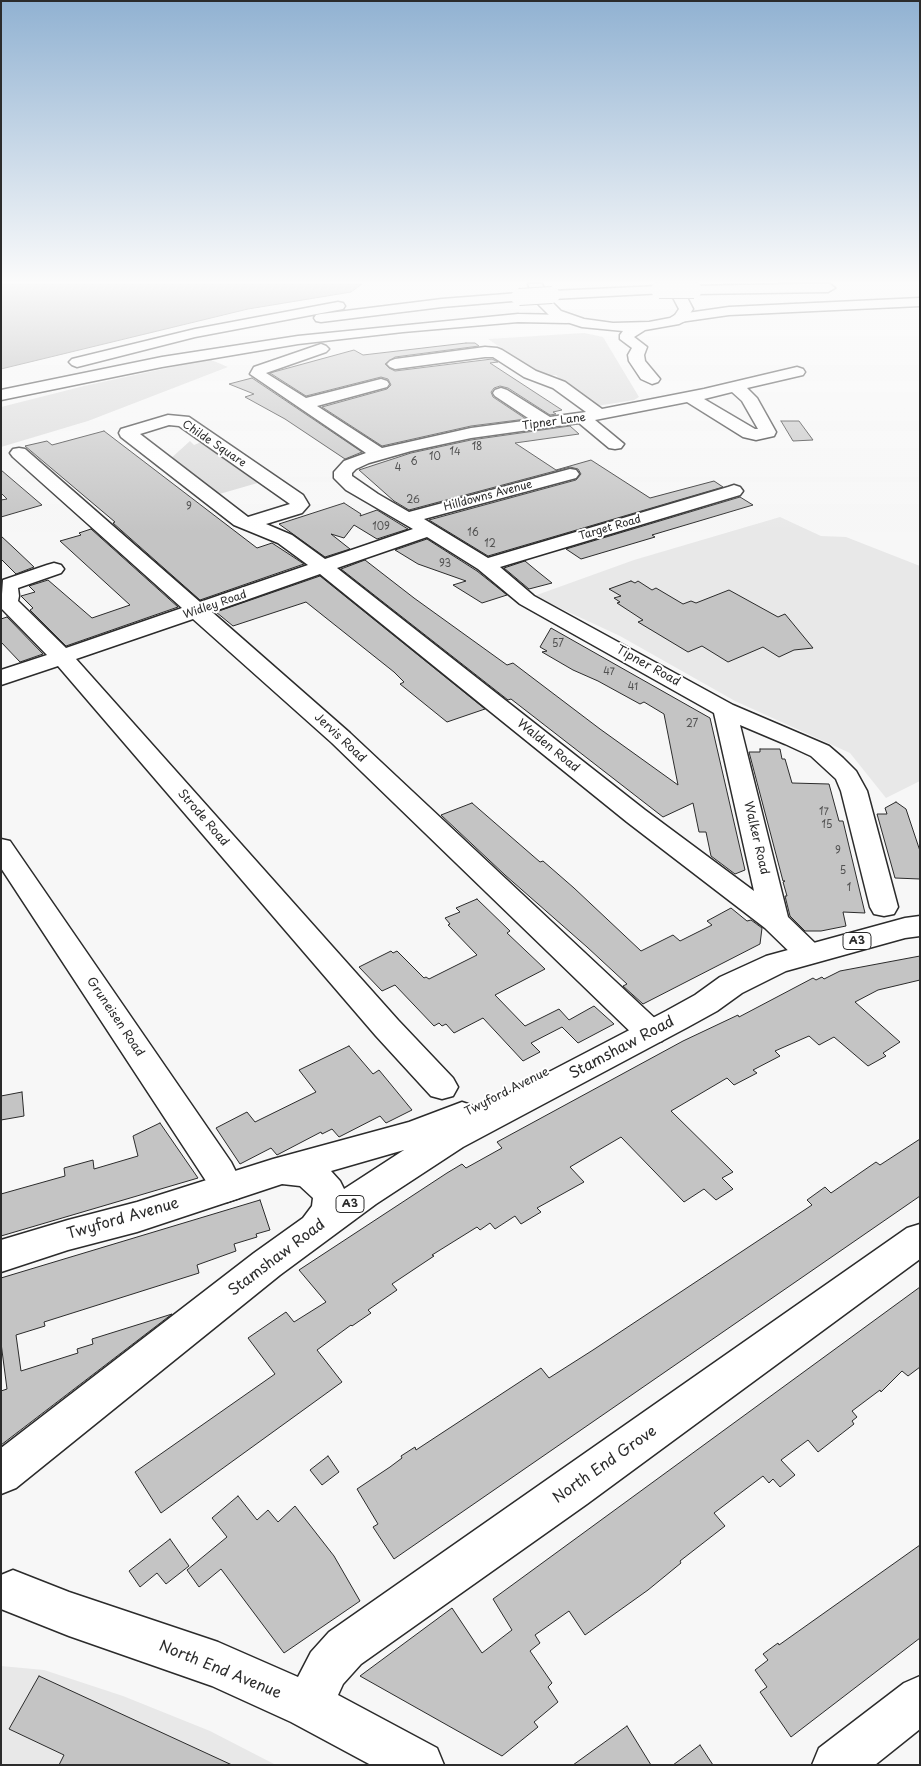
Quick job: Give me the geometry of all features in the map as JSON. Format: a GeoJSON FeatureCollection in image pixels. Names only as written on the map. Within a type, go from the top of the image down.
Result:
{"type":"FeatureCollection","features":[{"type":"Feature","properties":{"kind":"main road"},"geometry":{"type":"LineString","coordinates":[[30,376],[61,366]]}},
{"type":"Feature","properties":{"kind":"main road"},"geometry":{"type":"LineString","coordinates":[[1,383],[72,366]]}},
{"type":"Feature","properties":{"kind":"main road"},"geometry":{"type":"LineString","coordinates":[[1,394],[110,366]]}},
{"type":"Feature","properties":{"kind":"main road"},"geometry":{"type":"LineString","coordinates":[[1,394],[140,366]]}},
{"type":"Feature","properties":{"kind":"main road"},"geometry":{"type":"LineString","coordinates":[[265,366],[251,371],[380,454]]}},
{"type":"Feature","properties":{"kind":"main road"},"geometry":{"type":"LineString","coordinates":[[518,366],[530,374],[559,385],[584,401],[599,415]]}},
{"type":"Feature","properties":{"kind":"main road"},"geometry":{"type":"LineString","coordinates":[[641,366],[647,376],[652,379]]}},
{"type":"Feature","properties":{"kind":"main road","name":"Tipner Lane"},"geometry":{"type":"LineString","coordinates":[[343,472],[350,465],[362,459],[471,433],[582,418],[713,392],[742,392],[798,372]]}},
{"type":"Feature","properties":{"kind":"main road"},"geometry":{"type":"LineString","coordinates":[[304,404],[377,387]]}},
{"type":"Feature","properties":{"kind":"main road"},"geometry":{"type":"LineString","coordinates":[[690,397],[749,433],[768,432],[742,392]]}},
{"type":"Feature","properties":{"kind":"main road"},"geometry":{"type":"LineString","coordinates":[[501,393],[547,423]]}},
{"type":"Feature","properties":{"kind":"main road"},"geometry":{"type":"LineString","coordinates":[[582,418],[615,440]]}},
{"type":"Feature","properties":{"kind":"main road","name":"Childe Square"},"geometry":{"type":"LineString","coordinates":[[250,524],[295,509],[300,505],[296,500],[183,421],[168,420],[127,432],[241,521],[285,539],[323,567]]}},
{"type":"Feature","properties":{"kind":"main road","name":"Jervis Road"},"geometry":{"type":"LineString","coordinates":[[19,453],[341,738],[646,1028]]}},
{"type":"Feature","properties":{"kind":"main road","name":"Tipner Road"},"geometry":{"type":"LineString","coordinates":[[343,472],[343,478],[352,486],[485,565],[527,600],[725,710],[820,751],[847,776],[854,791],[884,907]]}},
{"type":"Feature","properties":{"kind":"main road","name":"Hilldowns Avenue"},"geometry":{"type":"LineString","coordinates":[[407,518],[570,474]]}},
{"type":"Feature","properties":{"kind":"main road","name":"Target Road"},"geometry":{"type":"LineString","coordinates":[[485,565],[734,491]]}},
{"type":"Feature","properties":{"kind":"main road","name":"Widley Road"},"geometry":{"type":"LineString","coordinates":[[1,678],[429,530]]}},
{"type":"Feature","properties":{"kind":"main road","name":"Walden Road"},"geometry":{"type":"LineString","coordinates":[[323,567],[636,816],[775,921]]}},
{"type":"Feature","properties":{"kind":"main road","name":"Strode Road"},"geometry":{"type":"LineString","coordinates":[[54,569],[14,582],[4,588],[9,596],[7,602],[62,657],[387,1028],[442,1087]]}},
{"type":"Feature","properties":{"kind":"main road","name":"Walker Road"},"geometry":{"type":"LineString","coordinates":[[725,710],[775,921]]}},
{"type":"Feature","properties":{"kind":"main road","name":"Gruneisen Road"},"geometry":{"type":"LineString","coordinates":[[1,847],[219,1172],[227,1188]]}},
{"type":"Feature","properties":{"kind":"main road"},"geometry":{"type":"LineString","coordinates":[[775,921],[809,954]]}},
{"type":"Feature","properties":{"kind":"main road","name":"A3"},"geometry":{"type":"LineString","coordinates":[[809,954],[915,924]]}},
{"type":"Feature","properties":{"kind":"main road","name":"Stamshaw Road"},"geometry":{"type":"LineString","coordinates":[[1,1474],[173,1336],[380,1183],[451,1138],[646,1028],[706,1003],[731,985],[776,963],[809,954]]}},
{"type":"Feature","properties":{"kind":"main road","name":"Twyford Avenue"},"geometry":{"type":"LineString","coordinates":[[1,1256],[68,1234],[138,1217],[273,1173],[416,1134],[448,1122],[646,1028]]}},
{"type":"Feature","properties":{"kind":"main road","name":"Twyford Avenue"},"geometry":{"type":"LineString","coordinates":[[273,1173],[284,1171],[303,1173],[319,1181],[328,1191],[330,1210],[316,1229]]}},
{"type":"Feature","properties":{"kind":"main road","name":"North End Grove"},"geometry":{"type":"LineString","coordinates":[[308,1706],[326,1668],[345,1648],[572,1489],[920,1239]]}},
{"type":"Feature","properties":{"kind":"main road","name":"North End Avenue"},"geometry":{"type":"LineString","coordinates":[[13,1592],[69,1614],[218,1666],[308,1706],[420,1765]]}},
{"type":"Feature","properties":{"kind":"main road"},"geometry":{"type":"LineString","coordinates":[[836,1765],[920,1699]]}},
{"type":"Feature","properties":{"kind":"shaded area"},"geometry":{"type":"Polygon","coordinates":[[[175,366],[228,367],[88,421],[1,447],[1,407],[84,386],[175,366]]]}},
{"type":"Feature","properties":{"kind":"shaded area"},"geometry":{"type":"Polygon","coordinates":[[[529,366],[621,366],[639,397],[634,400],[597,406],[563,383],[556,375],[543,376],[529,366]]]}},
{"type":"Feature","properties":{"kind":"shaded area"},"geometry":{"type":"Polygon","coordinates":[[[190,441],[194,445],[204,441],[261,482],[216,495],[169,460],[190,441]]]}},
{"type":"Feature","properties":{"kind":"shaded area"},"geometry":{"type":"Polygon","coordinates":[[[780,517],[821,536],[846,537],[920,566],[920,781],[886,798],[850,753],[735,701],[620,636],[534,596],[634,560],[780,517]]]}},
{"type":"Feature","properties":{"kind":"shaded area"},"geometry":{"type":"Polygon","coordinates":[[[1,1666],[44,1670],[123,1696],[210,1731],[276,1765],[1,1765],[1,1666]]]}},
{"type":"Feature","properties":{"kind":"building"},"geometry":{"type":"Polygon","coordinates":[[[294,366],[387,366],[395,371],[432,366],[495,366],[562,410],[553,412],[556,414],[550,415],[508,388],[500,386],[494,388],[491,392],[493,397],[526,419],[471,426],[382,446],[322,407],[387,389],[391,385],[388,379],[381,377],[306,396],[270,373],[294,366]]]}},
{"type":"Feature","properties":{"kind":"building"},"geometry":{"type":"Polygon","coordinates":[[[252,378],[362,452],[345,459],[285,419],[245,397],[254,394],[229,384],[252,378]]]}},
{"type":"Feature","properties":{"kind":"building"},"geometry":{"type":"Polygon","coordinates":[[[781,421],[799,421],[813,440],[793,441],[781,421]]]}},
{"type":"Feature","properties":{"kind":"building"},"geometry":{"type":"Polygon","coordinates":[[[570,426],[579,434],[515,443],[556,470],[591,460],[650,498],[714,481],[723,487],[488,556],[429,520],[576,480],[581,474],[578,469],[570,467],[409,510],[394,501],[359,470],[411,453],[471,440],[570,426]]]}},
{"type":"Feature","properties":{"kind":"building"},"geometry":{"type":"Polygon","coordinates":[[[104,431],[257,548],[272,543],[304,564],[200,600],[113,523],[115,522],[25,446],[47,441],[52,445],[104,431]]]}},
{"type":"Feature","properties":{"kind":"building"},"geometry":{"type":"Polygon","coordinates":[[[1,470],[42,505],[1,517],[1,500],[7,499],[1,493],[1,470]]]}},
{"type":"Feature","properties":{"kind":"building"},"geometry":{"type":"Polygon","coordinates":[[[740,497],[753,505],[652,535],[655,537],[581,559],[566,549],[740,497]]]}},
{"type":"Feature","properties":{"kind":"building"},"geometry":{"type":"Polygon","coordinates":[[[344,503],[361,514],[360,516],[377,510],[408,529],[377,539],[354,525],[344,538],[331,534],[350,549],[325,557],[279,524],[344,503]]]}},
{"type":"Feature","properties":{"kind":"building"},"geometry":{"type":"Polygon","coordinates":[[[91,529],[178,607],[66,646],[30,610],[33,608],[21,596],[35,592],[29,586],[48,580],[92,618],[130,605],[60,541],[81,535],[79,533],[91,529]]]}},
{"type":"Feature","properties":{"kind":"building"},"geometry":{"type":"Polygon","coordinates":[[[1,536],[34,567],[16,574],[1,559],[1,536]]]}},
{"type":"Feature","properties":{"kind":"building"},"geometry":{"type":"Polygon","coordinates":[[[427,539],[477,571],[507,595],[482,603],[453,585],[466,581],[418,564],[395,550],[427,539]]]}},
{"type":"Feature","properties":{"kind":"building"},"geometry":{"type":"Polygon","coordinates":[[[365,560],[507,665],[513,663],[678,785],[664,714],[644,702],[640,704],[598,681],[573,670],[542,652],[547,651],[540,647],[551,628],[710,718],[745,870],[735,874],[711,856],[706,832],[699,832],[693,803],[663,817],[511,699],[508,700],[341,569],[365,560]]]}},
{"type":"Feature","properties":{"kind":"building"},"geometry":{"type":"Polygon","coordinates":[[[525,561],[552,583],[529,589],[504,568],[525,561]]]}},
{"type":"Feature","properties":{"kind":"building"},"geometry":{"type":"Polygon","coordinates":[[[320,576],[485,709],[447,722],[400,684],[404,682],[394,672],[306,602],[233,626],[216,612],[320,576]]]}},
{"type":"Feature","properties":{"kind":"building"},"geometry":{"type":"Polygon","coordinates":[[[631,581],[635,583],[638,581],[652,590],[656,588],[683,604],[691,601],[696,603],[729,590],[778,617],[785,614],[813,648],[794,650],[779,657],[763,647],[728,662],[702,646],[688,652],[638,622],[643,620],[617,603],[620,602],[614,598],[621,596],[609,589],[631,581]]]}},
{"type":"Feature","properties":{"kind":"building"},"geometry":{"type":"Polygon","coordinates":[[[7,617],[43,654],[20,662],[1,642],[1,619],[7,617]]]}},
{"type":"Feature","properties":{"kind":"building"},"geometry":{"type":"Polygon","coordinates":[[[760,749],[780,749],[792,783],[829,784],[839,821],[843,821],[865,913],[843,912],[846,926],[821,931],[805,931],[790,916],[783,882],[785,881],[783,881],[749,752],[760,752],[760,749]]]}},
{"type":"Feature","properties":{"kind":"building"},"geometry":{"type":"Polygon","coordinates":[[[896,802],[906,809],[920,851],[920,879],[895,878],[877,814],[887,814],[885,808],[896,802]]]}},
{"type":"Feature","properties":{"kind":"building"},"geometry":{"type":"Polygon","coordinates":[[[472,803],[540,862],[543,861],[574,888],[641,951],[673,935],[680,941],[712,925],[707,921],[731,908],[747,921],[751,920],[762,928],[760,944],[643,1004],[623,986],[627,984],[441,815],[472,803]]]}},
{"type":"Feature","properties":{"kind":"building"},"geometry":{"type":"Polygon","coordinates":[[[477,899],[510,931],[507,933],[545,969],[495,995],[525,1026],[559,1009],[569,1020],[594,1006],[614,1024],[578,1043],[562,1027],[531,1043],[540,1052],[523,1061],[483,1018],[454,1033],[446,1024],[442,1026],[439,1023],[434,1026],[395,985],[382,991],[359,967],[391,951],[393,953],[397,951],[424,978],[429,979],[477,955],[448,925],[450,924],[445,918],[460,912],[456,908],[477,899]]]}},
{"type":"Feature","properties":{"kind":"building"},"geometry":{"type":"Polygon","coordinates":[[[920,956],[920,980],[878,990],[855,1002],[900,1042],[883,1053],[886,1056],[868,1066],[834,1037],[819,1045],[809,1036],[775,1051],[780,1056],[753,1070],[757,1073],[734,1085],[727,1078],[671,1111],[733,1172],[722,1178],[733,1189],[716,1200],[704,1189],[684,1202],[621,1137],[570,1167],[584,1182],[537,1208],[541,1212],[521,1224],[515,1216],[495,1229],[490,1223],[480,1230],[477,1227],[432,1255],[434,1256],[392,1284],[397,1290],[368,1310],[371,1313],[317,1350],[342,1382],[161,1513],[135,1472],[275,1374],[248,1338],[286,1312],[294,1322],[326,1302],[299,1270],[447,1173],[462,1164],[466,1168],[502,1148],[497,1142],[683,1041],[738,1015],[739,1017],[813,978],[816,980],[822,977],[824,979],[840,971],[920,956]]]}},
{"type":"Feature","properties":{"kind":"building"},"geometry":{"type":"Polygon","coordinates":[[[349,1046],[373,1074],[379,1070],[412,1110],[386,1123],[380,1116],[339,1137],[332,1129],[322,1134],[321,1132],[277,1155],[271,1148],[240,1164],[216,1128],[247,1112],[255,1122],[316,1092],[299,1070],[349,1046]]]}},
{"type":"Feature","properties":{"kind":"building"},"geometry":{"type":"Polygon","coordinates":[[[22,1092],[24,1116],[1,1120],[1,1096],[22,1092]]]}},
{"type":"Feature","properties":{"kind":"building"},"geometry":{"type":"Polygon","coordinates":[[[160,1123],[198,1178],[1,1236],[1,1194],[65,1176],[64,1168],[93,1160],[94,1169],[138,1156],[133,1136],[160,1123]]]}},
{"type":"Feature","properties":{"kind":"building"},"geometry":{"type":"Polygon","coordinates":[[[920,1139],[920,1196],[394,1559],[373,1527],[378,1524],[357,1489],[402,1458],[401,1456],[415,1447],[416,1450],[541,1368],[549,1378],[593,1350],[812,1205],[807,1200],[825,1187],[831,1193],[876,1162],[880,1165],[920,1139]]]}},
{"type":"Feature","properties":{"kind":"building"},"geometry":{"type":"Polygon","coordinates":[[[260,1200],[270,1230],[256,1234],[257,1237],[234,1244],[236,1251],[197,1265],[199,1273],[44,1322],[45,1326],[16,1335],[21,1371],[78,1353],[77,1349],[93,1344],[92,1339],[172,1314],[1,1445],[1,1391],[7,1389],[1,1343],[1,1278],[260,1200]]]}},
{"type":"Feature","properties":{"kind":"building"},"geometry":{"type":"Polygon","coordinates":[[[920,1287],[920,1367],[908,1376],[902,1371],[881,1392],[880,1390],[852,1411],[857,1417],[852,1421],[854,1424],[818,1452],[808,1440],[781,1460],[795,1475],[780,1487],[773,1479],[769,1483],[763,1476],[714,1513],[725,1526],[680,1561],[681,1563],[648,1590],[585,1635],[569,1611],[535,1635],[540,1643],[530,1651],[552,1683],[548,1687],[558,1702],[534,1722],[538,1727],[502,1756],[360,1676],[452,1608],[482,1653],[512,1630],[493,1599],[920,1287]]]}},
{"type":"Feature","properties":{"kind":"building"},"geometry":{"type":"Polygon","coordinates":[[[328,1456],[339,1472],[322,1485],[310,1470],[328,1456]]]}},
{"type":"Feature","properties":{"kind":"building"},"geometry":{"type":"Polygon","coordinates":[[[238,1496],[257,1520],[268,1510],[278,1522],[295,1506],[334,1556],[360,1601],[284,1653],[221,1569],[199,1587],[187,1570],[227,1537],[212,1518],[238,1496]]]}},
{"type":"Feature","properties":{"kind":"building"},"geometry":{"type":"Polygon","coordinates":[[[170,1539],[189,1566],[166,1584],[157,1573],[140,1587],[129,1571],[170,1539]]]}},
{"type":"Feature","properties":{"kind":"building"},"geometry":{"type":"Polygon","coordinates":[[[920,1545],[920,1638],[791,1737],[760,1692],[767,1687],[755,1670],[768,1660],[763,1654],[778,1643],[779,1645],[920,1545]]]}},
{"type":"Feature","properties":{"kind":"building"},"geometry":{"type":"Polygon","coordinates":[[[39,1676],[232,1765],[59,1765],[64,1755],[9,1729],[39,1676]]]}},
{"type":"Feature","properties":{"kind":"building"},"geometry":{"type":"Polygon","coordinates":[[[627,1726],[651,1765],[573,1765],[627,1726]]]}},
{"type":"Feature","properties":{"kind":"building"},"geometry":{"type":"Polygon","coordinates":[[[700,1745],[713,1765],[673,1765],[700,1745]]]}}]}
